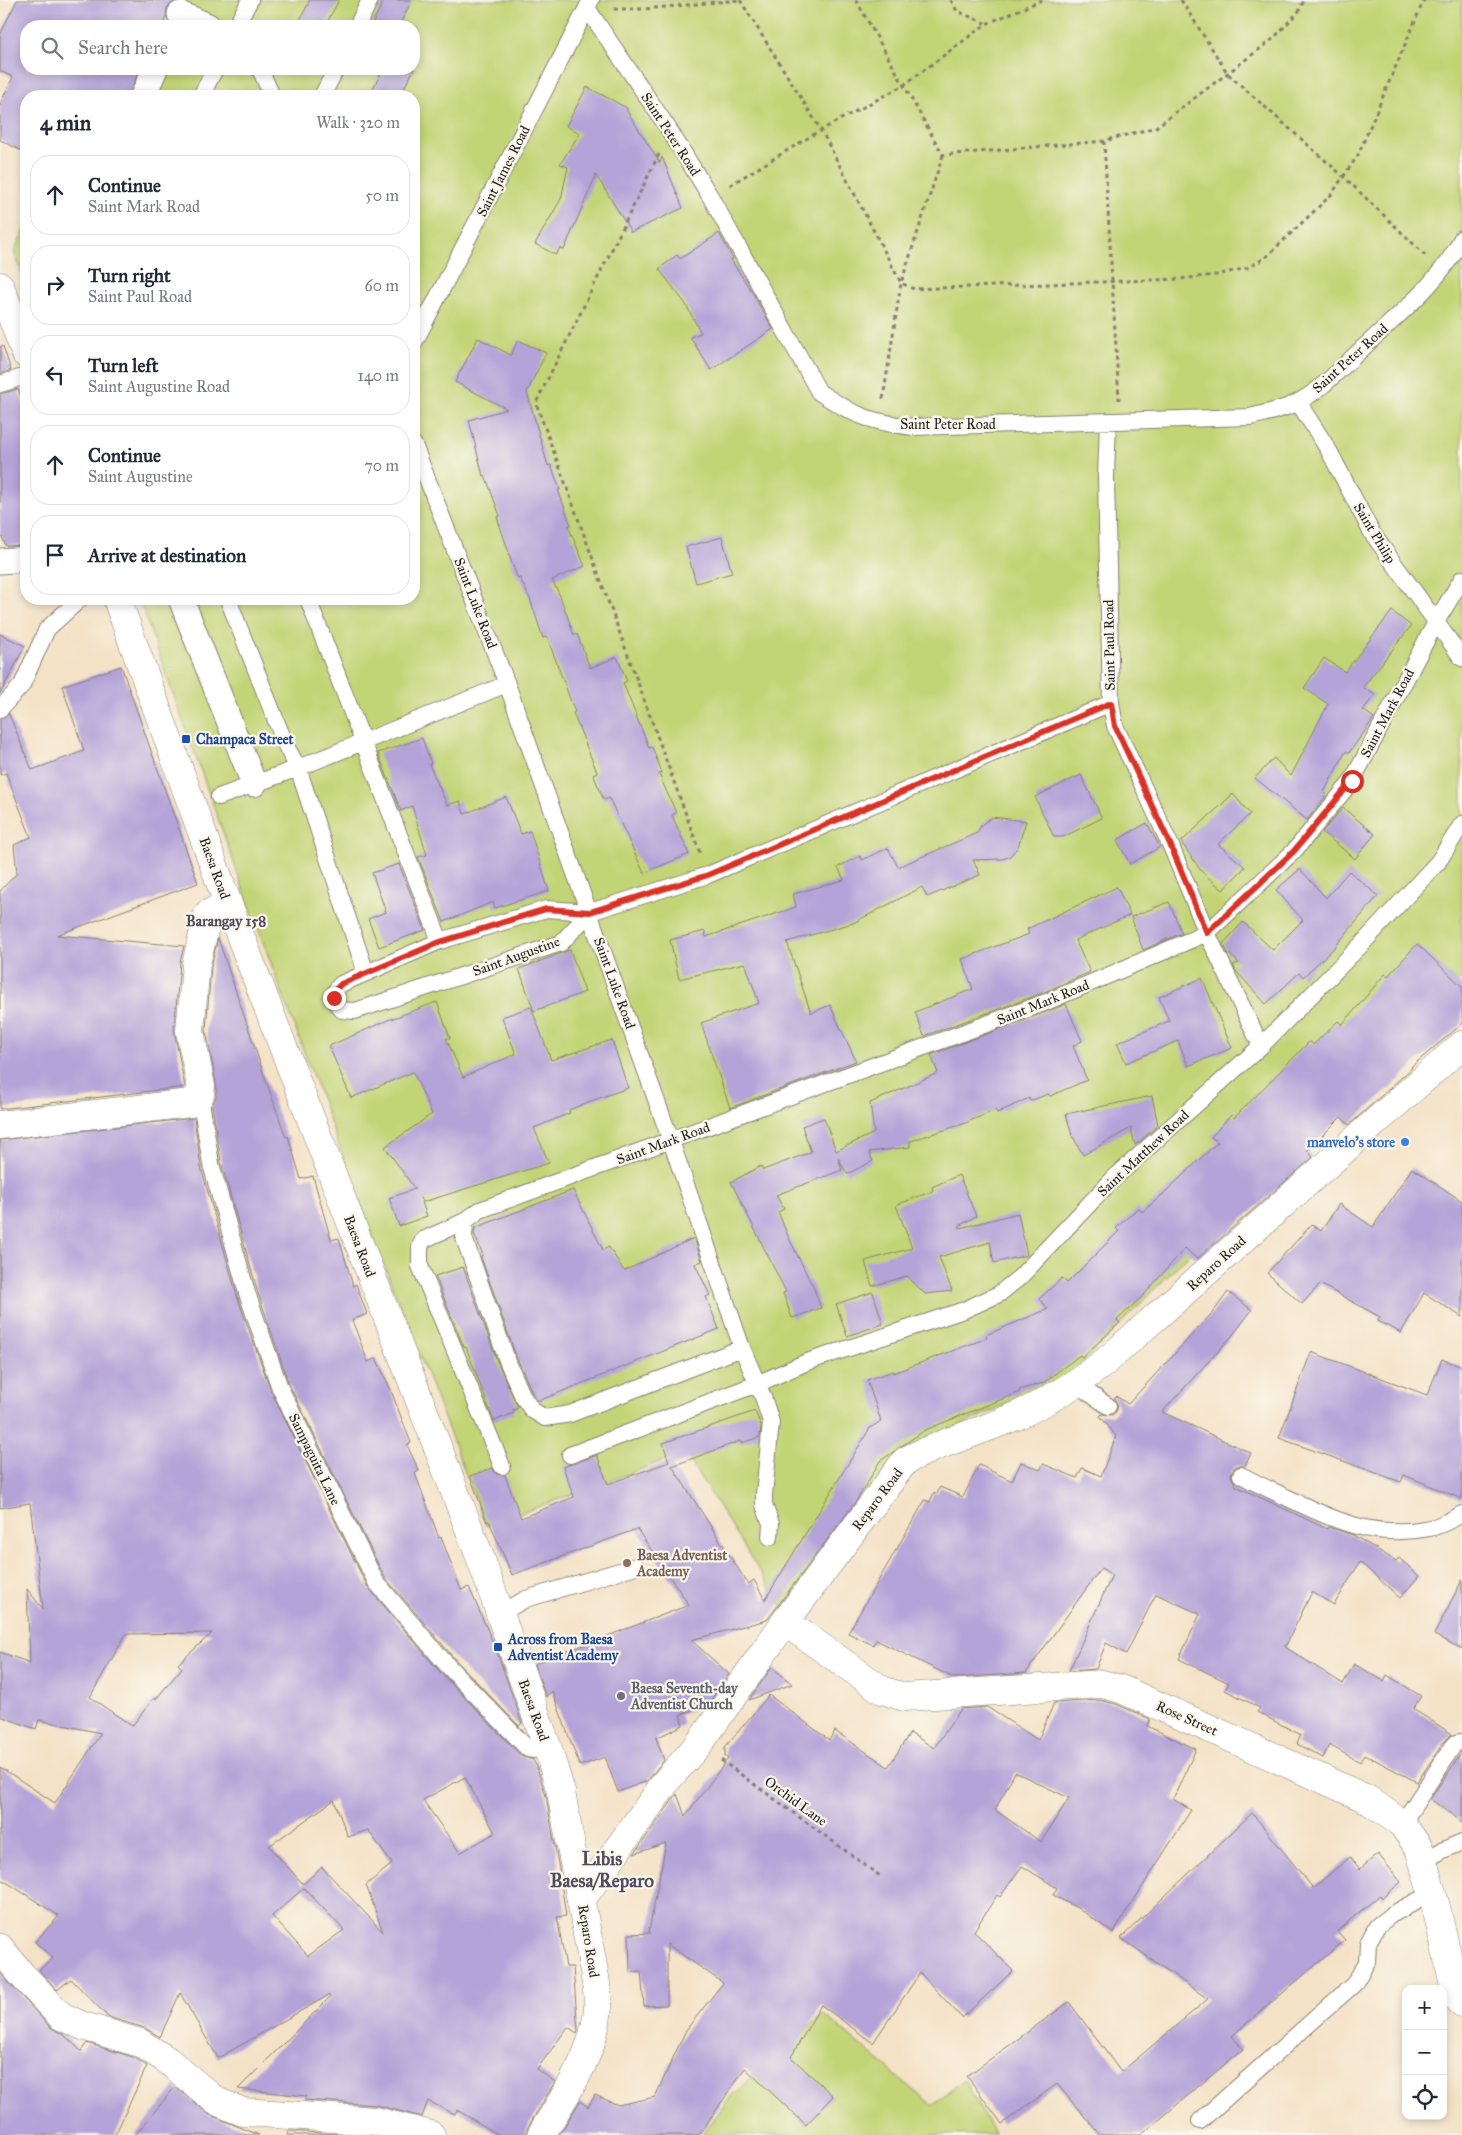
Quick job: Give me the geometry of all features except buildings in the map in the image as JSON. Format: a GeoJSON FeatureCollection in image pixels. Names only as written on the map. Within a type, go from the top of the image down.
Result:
{"type":"FeatureCollection","features":[{"type":"Feature","properties":{"kind":"street"},"geometry":{"type":"LineString","coordinates":[[181,14],[194,20]]}},
{"type":"Feature","properties":{"kind":"street"},"geometry":{"type":"LineString","coordinates":[[146,90],[152,75]]}},
{"type":"Feature","properties":{"kind":"street"},"geometry":{"type":"LineString","coordinates":[[0,286],[20,338]]}},
{"type":"Feature","properties":{"kind":"street"},"geometry":{"type":"LineString","coordinates":[[0,560],[20,559]]}},
{"type":"Feature","properties":{"kind":"street","name":"Baesa Road"},"geometry":{"type":"LineString","coordinates":[[119,605],[228,904],[480,1557],[548,1749],[561,1792],[581,1900]]}},
{"type":"Feature","properties":{"kind":"street"},"geometry":{"type":"LineString","coordinates":[[183,605],[254,784]]}},
{"type":"Feature","properties":{"kind":"street"},"geometry":{"type":"LineString","coordinates":[[0,1125],[191,1103],[200,1095],[201,1086],[190,1032],[196,964],[208,914],[228,904]]}},
{"type":"Feature","properties":{"kind":"street","name":"Reparo Road"},"geometry":{"type":"LineString","coordinates":[[541,2135],[586,2059],[594,2032],[598,2006],[595,1977],[581,1900],[668,1779],[699,1744],[785,1622],[905,1461],[924,1451],[1010,1419],[1076,1384],[1112,1355],[1462,1045]]}},
{"type":"Feature","properties":{"kind":"street","name":"Rose Street"},"geometry":{"type":"LineString","coordinates":[[785,1622],[882,1690],[904,1697],[1079,1684],[1102,1684],[1121,1689],[1367,1799],[1402,1824],[1419,1848],[1432,1893],[1457,1998],[1462,2003]]}},
{"type":"Feature","properties":{"kind":"street"},"geometry":{"type":"LineString","coordinates":[[0,1948],[22,1975],[61,2016],[83,2026],[140,2043],[167,2060],[216,2101],[243,2112],[376,2121],[431,2135]]}},
{"type":"Feature","properties":{"kind":"lane"},"geometry":{"type":"LineString","coordinates":[[239,20],[250,0]]}},
{"type":"Feature","properties":{"kind":"lane"},"geometry":{"type":"LineString","coordinates":[[360,20],[370,0]]}},
{"type":"Feature","properties":{"kind":"lane","name":"Saint Peter Road"},"geometry":{"type":"LineString","coordinates":[[589,4],[710,196],[819,392],[847,411],[879,423],[913,427],[1250,417],[1298,402],[1326,382],[1411,302],[1458,255],[1462,238]]}},
{"type":"Feature","properties":{"kind":"lane","name":"Saint James Road"},"geometry":{"type":"LineString","coordinates":[[420,331],[589,4]]}},
{"type":"Feature","properties":{"kind":"lane"},"geometry":{"type":"LineString","coordinates":[[204,90],[212,75]]}},
{"type":"Feature","properties":{"kind":"lane"},"geometry":{"type":"LineString","coordinates":[[263,75],[269,90]]}},
{"type":"Feature","properties":{"kind":"lane"},"geometry":{"type":"LineString","coordinates":[[325,90],[333,75]]}},
{"type":"Feature","properties":{"kind":"lane"},"geometry":{"type":"LineString","coordinates":[[0,384],[20,378]]}},
{"type":"Feature","properties":{"kind":"lane","name":"Saint Philip"},"geometry":{"type":"LineString","coordinates":[[1298,402],[1328,449],[1372,533],[1462,658]]}},
{"type":"Feature","properties":{"kind":"lane","name":"Saint Paul Road"},"geometry":{"type":"LineString","coordinates":[[1108,422],[1106,477],[1111,703],[1115,726],[1170,844],[1207,933],[1261,1046]]}},
{"type":"Feature","properties":{"kind":"lane","name":"Saint Luke Road"},"geometry":{"type":"LineString","coordinates":[[420,460],[507,684],[671,1140],[742,1348],[771,1422],[764,1496],[764,1505],[771,1524],[770,1537]]}},
{"type":"Feature","properties":{"kind":"lane","name":"Saint Mark Road"},"geometry":{"type":"LineString","coordinates":[[502,1466],[420,1266],[420,1247],[423,1240],[465,1221],[480,1210],[1044,1003],[1207,933],[1294,851],[1352,781],[1436,622],[1462,579]]}},
{"type":"Feature","properties":{"kind":"lane"},"geometry":{"type":"LineString","coordinates":[[0,709],[22,685],[47,629],[73,605]]}},
{"type":"Feature","properties":{"kind":"lane"},"geometry":{"type":"LineString","coordinates":[[230,605],[286,746],[298,768],[366,973]]}},
{"type":"Feature","properties":{"kind":"lane"},"geometry":{"type":"LineString","coordinates":[[310,605],[440,942]]}},
{"type":"Feature","properties":{"kind":"lane"},"geometry":{"type":"LineString","coordinates":[[219,797],[298,768],[507,684]]}},
{"type":"Feature","properties":{"kind":"lane"},"geometry":{"type":"LineString","coordinates":[[590,912],[708,875],[1111,703]]}},
{"type":"Feature","properties":{"kind":"lane","name":"Saint Matthew Road"},"geometry":{"type":"LineString","coordinates":[[570,1455],[757,1384],[807,1362],[964,1310],[999,1294],[1020,1277],[1114,1178],[1261,1046],[1361,946],[1438,862],[1462,824]]}},
{"type":"Feature","properties":{"kind":"lane","name":"Saint Augustine"},"geometry":{"type":"LineString","coordinates":[[546,909],[590,912],[561,943],[355,1011],[342,1010],[334,998],[335,990],[341,984],[440,942],[546,909]]}},
{"type":"Feature","properties":{"kind":"lane","name":"Sampaguita Lane"},"geometry":{"type":"LineString","coordinates":[[200,1095],[211,1164],[247,1293],[280,1388],[376,1582],[446,1665],[528,1749],[548,1749]]}},
{"type":"Feature","properties":{"kind":"lane"},"geometry":{"type":"LineString","coordinates":[[465,1221],[464,1238],[522,1397],[532,1410],[545,1418],[570,1414],[742,1348]]}},
{"type":"Feature","properties":{"kind":"lane"},"geometry":{"type":"LineString","coordinates":[[1076,1384],[1108,1406]]}},
{"type":"Feature","properties":{"kind":"lane"},"geometry":{"type":"LineString","coordinates":[[1241,1475],[1331,1519],[1355,1528],[1406,1532],[1432,1528],[1462,1514]]}},
{"type":"Feature","properties":{"kind":"lane"},"geometry":{"type":"LineString","coordinates":[[499,1614],[526,1599],[636,1566]]}},
{"type":"Feature","properties":{"kind":"lane"},"geometry":{"type":"LineString","coordinates":[[1402,1824],[1451,1749],[1456,1743],[1462,1742]]}},
{"type":"Feature","properties":{"kind":"lane"},"geometry":{"type":"LineString","coordinates":[[1423,1862],[1441,1851],[1462,1842]]}},
{"type":"Feature","properties":{"kind":"lane"},"geometry":{"type":"LineString","coordinates":[[1200,2121],[1354,1984],[1367,1962],[1368,1942],[1377,1926],[1391,1915],[1432,1893]]}},
{"type":"Feature","properties":{"kind":"path"},"geometry":{"type":"LineString","coordinates":[[589,4],[644,10],[740,0],[821,130],[901,283],[914,289],[1112,282],[1216,276],[1248,268],[1266,258],[1331,195],[1358,156],[1424,0]]}},
{"type":"Feature","properties":{"kind":"path"},"geometry":{"type":"LineString","coordinates":[[856,0],[943,156],[901,283],[879,423]]}},
{"type":"Feature","properties":{"kind":"path"},"geometry":{"type":"LineString","coordinates":[[951,0],[957,11],[986,24]]}},
{"type":"Feature","properties":{"kind":"path"},"geometry":{"type":"LineString","coordinates":[[710,196],[821,130],[904,85],[986,24],[1042,0]]}},
{"type":"Feature","properties":{"kind":"path"},"geometry":{"type":"LineString","coordinates":[[1181,0],[1228,74],[1344,177],[1441,271]]}},
{"type":"Feature","properties":{"kind":"path"},"geometry":{"type":"LineString","coordinates":[[943,156],[1104,141],[1156,127],[1273,39],[1299,11],[1304,0]]}},
{"type":"Feature","properties":{"kind":"path"},"geometry":{"type":"LineString","coordinates":[[668,128],[660,153],[536,402],[708,875]]}},
{"type":"Feature","properties":{"kind":"path"},"geometry":{"type":"LineString","coordinates":[[1104,141],[1119,402],[1108,422]]}},
{"type":"Feature","properties":{"kind":"path","name":"Orchid Lane"},"geometry":{"type":"LineString","coordinates":[[699,1744],[880,1876]]}},
{"type":"Feature","properties":{"kind":"green space"},"geometry":{"type":"Polygon","coordinates":[[[142,0],[1462,0],[1462,977],[1070,1375],[902,1452],[786,1613],[685,1453],[486,1526],[364,1213],[243,888],[141,605],[420,605],[420,90],[96,90],[104,75],[420,75],[420,20],[131,20],[142,0]]]}},
{"type":"Feature","properties":{"kind":"green space"},"geometry":{"type":"Polygon","coordinates":[[[20,240],[20,268],[14,251],[20,240]]]}},
{"type":"Feature","properties":{"kind":"green space"},"geometry":{"type":"Polygon","coordinates":[[[823,2014],[932,2105],[964,2080],[995,2135],[702,2135],[732,2095],[823,2014]]]}},
{"type":"Feature","properties":{"kind":"place","name":"Champaca Street"},"geometry":{"type":"Point","coordinates":[186,739]}},
{"type":"Feature","properties":{"kind":"place","name":"manvelo's store"},"geometry":{"type":"Point","coordinates":[1405,1142]}},
{"type":"Feature","properties":{"kind":"place","name":"Baesa Adventist Academy"},"geometry":{"type":"Point","coordinates":[627,1563]}},
{"type":"Feature","properties":{"kind":"place","name":"Across from Baesa Adventist Academy"},"geometry":{"type":"Point","coordinates":[498,1647]}},
{"type":"Feature","properties":{"kind":"place","name":"Baesa Seventh-day Adventist Church"},"geometry":{"type":"Point","coordinates":[621,1696]}},
{"type":"Feature","properties":{"kind":"district","name":"Barangay 158"},"geometry":{"type":"Point","coordinates":[226,921]}},
{"type":"Feature","properties":{"kind":"district","name":"Libis Baesa/Reparo"},"geometry":{"type":"Point","coordinates":[602,1869]}},
{"type":"Feature","properties":{"kind":"route"},"geometry":{"type":"LineString","coordinates":[[334,998],[335,990],[341,984],[440,942],[546,909],[590,912],[708,875],[1111,703],[1115,726],[1170,844],[1207,933],[1294,851],[1352,781]]}}]}
